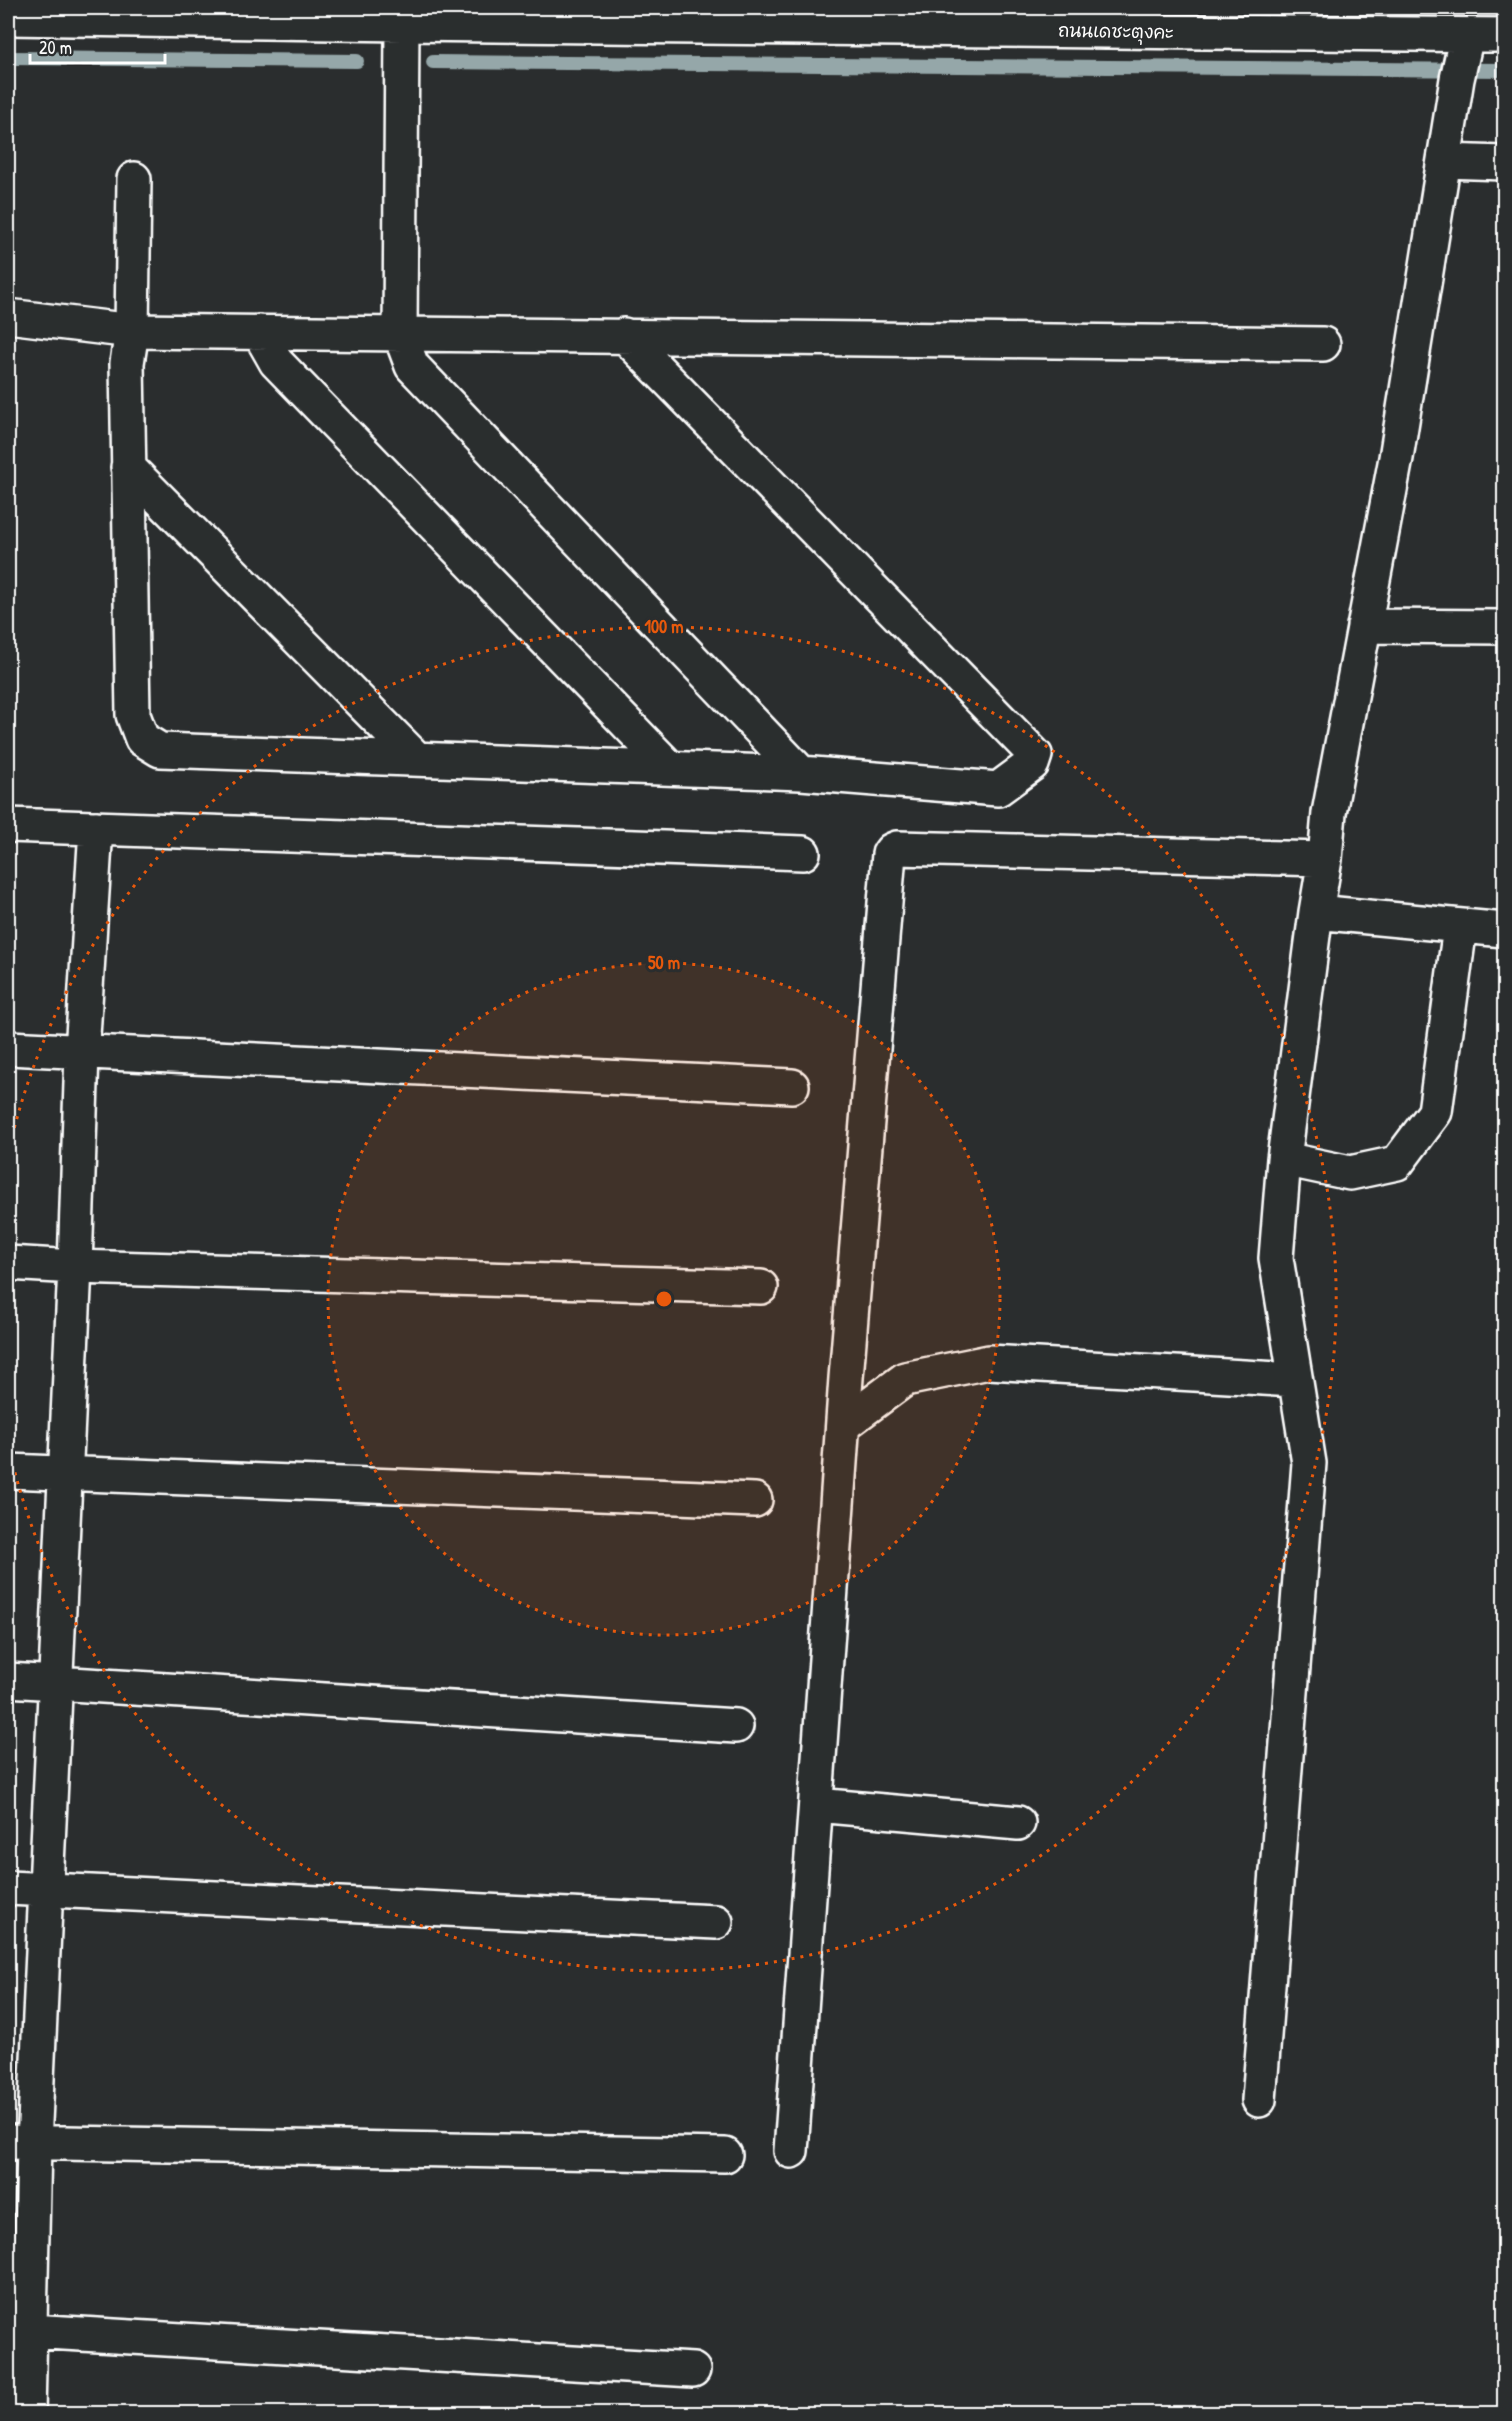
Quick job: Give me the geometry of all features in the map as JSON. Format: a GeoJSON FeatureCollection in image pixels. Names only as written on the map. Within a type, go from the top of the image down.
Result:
{"type":"FeatureCollection","features":[{"type":"Feature","properties":{"kind":"street","name":"ถนนเดชะตุงคะ"},"geometry":{"type":"LineString","coordinates":[[8,18],[1466,39],[1504,35]]}},
{"type":"Feature","properties":{"kind":"street"},"geometry":{"type":"LineString","coordinates":[[402,24],[400,334],[412,366],[801,773]]}},
{"type":"Feature","properties":{"kind":"street"},"geometry":{"type":"LineString","coordinates":[[1259,2100],[1309,1463],[1276,1258],[1284,1159],[1325,859],[1329,813],[1395,458],[1457,79],[1466,39]]}},
{"type":"Feature","properties":{"kind":"street"},"geometry":{"type":"LineString","coordinates":[[1444,161],[1504,162]]}},
{"type":"Feature","properties":{"kind":"street"},"geometry":{"type":"LineString","coordinates":[[134,179],[132,331],[127,363],[128,467],[133,715],[142,740],[160,750],[801,773],[998,789],[1032,764],[1035,755],[624,335]]}},
{"type":"Feature","properties":{"kind":"street"},"geometry":{"type":"LineString","coordinates":[[8,316],[132,331],[1323,344]]}},
{"type":"Feature","properties":{"kind":"street"},"geometry":{"type":"LineString","coordinates":[[258,332],[276,362],[670,768]]}},
{"type":"Feature","properties":{"kind":"street"},"geometry":{"type":"LineString","coordinates":[[128,467],[417,759]]}},
{"type":"Feature","properties":{"kind":"street"},"geometry":{"type":"LineString","coordinates":[[1364,626],[1504,627]]}},
{"type":"Feature","properties":{"kind":"street"},"geometry":{"type":"LineString","coordinates":[[8,825],[803,853]]}},
{"type":"Feature","properties":{"kind":"street"},"geometry":{"type":"LineString","coordinates":[[28,2414],[30,2331],[21,2143],[46,1890],[75,1267],[82,1052],[96,828]]}},
{"type":"Feature","properties":{"kind":"street"},"geometry":{"type":"LineString","coordinates":[[790,2151],[843,1425],[889,854],[897,848],[1325,859]]}},
{"type":"Feature","properties":{"kind":"street"},"geometry":{"type":"LineString","coordinates":[[1316,912],[1504,930]]}},
{"type":"Feature","properties":{"kind":"street"},"geometry":{"type":"LineString","coordinates":[[1284,1159],[1350,1173],[1397,1163],[1435,1112],[1460,927]]}},
{"type":"Feature","properties":{"kind":"street"},"geometry":{"type":"LineString","coordinates":[[8,1048],[792,1086]]}},
{"type":"Feature","properties":{"kind":"street"},"geometry":{"type":"LineString","coordinates":[[8,1263],[75,1267],[760,1287]]}},
{"type":"Feature","properties":{"kind":"street"},"geometry":{"type":"LineString","coordinates":[[843,1425],[905,1379],[989,1362],[1295,1380]]}},
{"type":"Feature","properties":{"kind":"street"},"geometry":{"type":"LineString","coordinates":[[8,1472],[754,1500]]}},
{"type":"Feature","properties":{"kind":"street"},"geometry":{"type":"LineString","coordinates":[[8,1680],[736,1726]]}},
{"type":"Feature","properties":{"kind":"street"},"geometry":{"type":"LineString","coordinates":[[816,1804],[1018,1823]]}},
{"type":"Feature","properties":{"kind":"street"},"geometry":{"type":"LineString","coordinates":[[8,1888],[716,1922]]}},
{"type":"Feature","properties":{"kind":"street"},"geometry":{"type":"LineString","coordinates":[[21,2143],[725,2155]]}},
{"type":"Feature","properties":{"kind":"street"},"geometry":{"type":"LineString","coordinates":[[30,2331],[693,2370]]}},
{"type":"Feature","properties":{"kind":"waterway"},"geometry":{"type":"LineString","coordinates":[[8,58],[357,61]]}},
{"type":"Feature","properties":{"kind":"waterway"},"geometry":{"type":"LineString","coordinates":[[433,62],[1504,70]]}}]}
